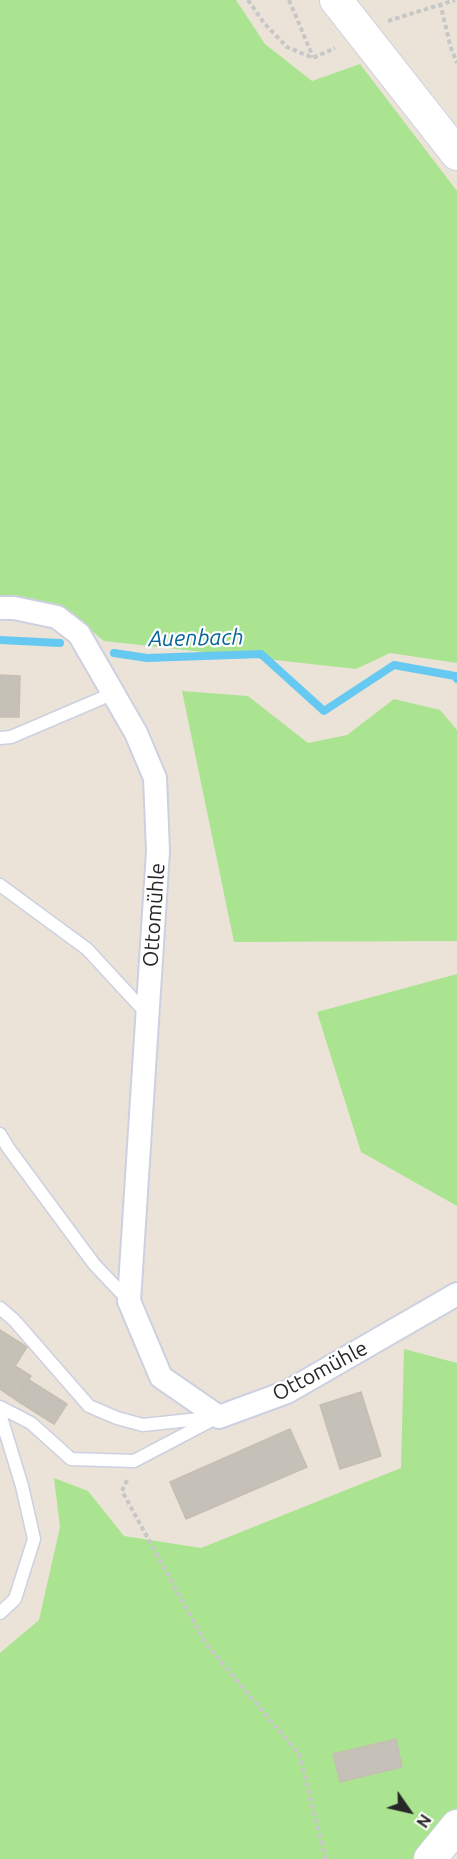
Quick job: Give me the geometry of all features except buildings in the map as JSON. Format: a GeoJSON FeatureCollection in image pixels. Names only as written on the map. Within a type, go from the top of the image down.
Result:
{"type":"FeatureCollection","features":[{"type":"Feature","properties":{"kind":"main road"},"geometry":{"type":"LineString","coordinates":[[336,0],[457,154]]}},
{"type":"Feature","properties":{"kind":"main road"},"geometry":{"type":"LineString","coordinates":[[430,1859],[457,1826]]}},
{"type":"Feature","properties":{"kind":"street","name":"Ottomühle"},"geometry":{"type":"LineString","coordinates":[[0,608],[14,608],[57,617],[79,634],[136,733],[155,778],[158,851],[129,1301],[161,1377],[219,1417],[287,1392],[457,1294]]}},
{"type":"Feature","properties":{"kind":"lane"},"geometry":{"type":"LineString","coordinates":[[0,738],[11,737],[114,693]]}},
{"type":"Feature","properties":{"kind":"lane"},"geometry":{"type":"LineString","coordinates":[[0,885],[87,949],[148,1015]]}},
{"type":"Feature","properties":{"kind":"lane","name":"Ottomühle"},"geometry":{"type":"LineString","coordinates":[[0,1134],[4,1148],[94,1264],[129,1301]]}},
{"type":"Feature","properties":{"kind":"lane"},"geometry":{"type":"LineString","coordinates":[[0,1308],[14,1320],[89,1406],[117,1418],[143,1425],[219,1417]]}},
{"type":"Feature","properties":{"kind":"lane"},"geometry":{"type":"LineString","coordinates":[[0,1407],[31,1423],[71,1459],[134,1461],[219,1417]]}},
{"type":"Feature","properties":{"kind":"lane"},"geometry":{"type":"LineString","coordinates":[[0,1414],[21,1486],[33,1539],[15,1599],[0,1613]]}},
{"type":"Feature","properties":{"kind":"path"},"geometry":{"type":"LineString","coordinates":[[248,0],[264,23],[287,46],[314,58],[335,48]]}},
{"type":"Feature","properties":{"kind":"path"},"geometry":{"type":"LineString","coordinates":[[289,0],[314,58]]}},
{"type":"Feature","properties":{"kind":"path"},"geometry":{"type":"LineString","coordinates":[[384,22],[455,0]]}},
{"type":"Feature","properties":{"kind":"path"},"geometry":{"type":"LineString","coordinates":[[440,3],[457,63]]}},
{"type":"Feature","properties":{"kind":"path"},"geometry":{"type":"LineString","coordinates":[[134,1461],[122,1491],[206,1644],[299,1754],[327,1859]]}},
{"type":"Feature","properties":{"kind":"green space"},"geometry":{"type":"Polygon","coordinates":[[[0,0],[236,0],[265,44],[312,81],[360,64],[457,191],[457,663],[390,653],[356,669],[104,641],[59,604],[0,600],[0,0]]]}},
{"type":"Feature","properties":{"kind":"green space"},"geometry":{"type":"Polygon","coordinates":[[[182,691],[248,696],[308,743],[347,735],[394,699],[440,710],[457,730],[457,941],[234,942],[182,691]]]}},
{"type":"Feature","properties":{"kind":"green space"},"geometry":{"type":"Polygon","coordinates":[[[457,974],[457,1206],[361,1152],[317,1012],[457,974]]]}},
{"type":"Feature","properties":{"kind":"green space"},"geometry":{"type":"Polygon","coordinates":[[[404,1349],[457,1363],[457,1808],[413,1859],[0,1859],[0,1653],[39,1620],[60,1527],[54,1478],[88,1491],[124,1536],[201,1548],[401,1468],[404,1349]]]}},
{"type":"Feature","properties":{"kind":"waterway","name":"Auenbach"},"geometry":{"type":"LineString","coordinates":[[0,640],[60,643]]}},
{"type":"Feature","properties":{"kind":"waterway","name":"Auenbach"},"geometry":{"type":"LineString","coordinates":[[114,653],[147,658],[261,654],[324,711],[394,665],[455,676],[457,679]]}}]}
